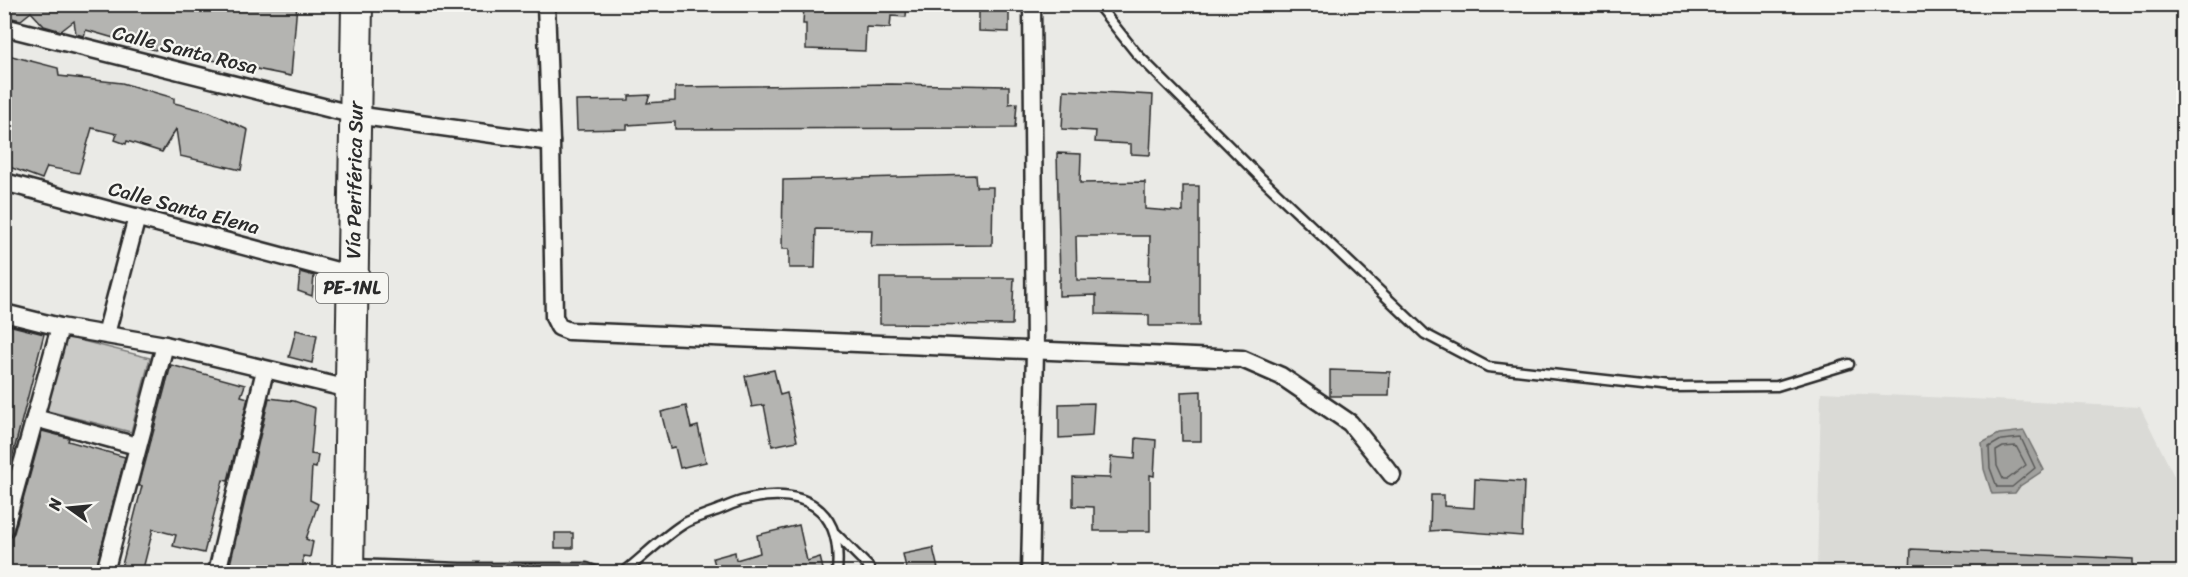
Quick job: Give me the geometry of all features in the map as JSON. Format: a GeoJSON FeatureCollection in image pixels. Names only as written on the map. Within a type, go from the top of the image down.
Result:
{"type":"FeatureCollection","features":[{"type":"Feature","properties":{"kind":"highway","name":"Vía Periférica Sur"},"geometry":{"type":"LineString","coordinates":[[348,568],[349,390],[357,4]]}},
{"type":"Feature","properties":{"kind":"street"},"geometry":{"type":"LineString","coordinates":[[546,4],[554,317],[559,327],[581,332],[1242,358],[1281,376],[1350,423],[1392,475]]}},
{"type":"Feature","properties":{"kind":"street"},"geometry":{"type":"LineString","coordinates":[[1030,573],[1035,351],[1032,4]]}},
{"type":"Feature","properties":{"kind":"street","name":"Calle Santa Rosa"},"geometry":{"type":"LineString","coordinates":[[4,27],[355,115],[551,142]]}},
{"type":"Feature","properties":{"kind":"street","name":"Calle Santa Elena"},"geometry":{"type":"LineString","coordinates":[[4,182],[352,275]]}},
{"type":"Feature","properties":{"kind":"street"},"geometry":{"type":"LineString","coordinates":[[106,334],[137,217]]}},
{"type":"Feature","properties":{"kind":"street"},"geometry":{"type":"LineString","coordinates":[[4,313],[60,327],[165,345],[349,390]]}},
{"type":"Feature","properties":{"kind":"street"},"geometry":{"type":"LineString","coordinates":[[4,530],[60,327]]}},
{"type":"Feature","properties":{"kind":"street"},"geometry":{"type":"LineString","coordinates":[[105,573],[165,345]]}},
{"type":"Feature","properties":{"kind":"street"},"geometry":{"type":"LineString","coordinates":[[217,573],[264,370]]}},
{"type":"Feature","properties":{"kind":"street"},"geometry":{"type":"LineString","coordinates":[[35,418],[137,446]]}},
{"type":"Feature","properties":{"kind":"lane"},"geometry":{"type":"LineString","coordinates":[[1097,4],[1146,63],[1425,334],[1488,367],[1670,387],[1777,386],[1849,364]]}},
{"type":"Feature","properties":{"kind":"lane"},"geometry":{"type":"LineString","coordinates":[[624,573],[685,523],[744,500],[785,496],[805,500],[822,510],[836,534],[868,566],[872,573]]}},
{"type":"Feature","properties":{"kind":"lane"},"geometry":{"type":"LineString","coordinates":[[836,534],[839,555],[837,573]]}},
{"type":"Feature","properties":{"kind":"lane"},"geometry":{"type":"LineString","coordinates":[[348,568],[587,568],[598,573]]}},
{"type":"Feature","properties":{"kind":"shaded area"},"geometry":{"type":"Polygon","coordinates":[[[63,336],[150,358],[131,432],[44,410],[63,336]]]}},
{"type":"Feature","properties":{"kind":"shaded area"},"geometry":{"type":"Polygon","coordinates":[[[1821,392],[2140,407],[2183,494],[2183,572],[1817,572],[1821,392]]]}},
{"type":"Feature","properties":{"kind":"water"},"geometry":{"type":"Polygon","coordinates":[[[2024,431],[2044,470],[2020,486],[2015,493],[1992,494],[1984,469],[1982,443],[1999,434],[2024,431]]]}},
{"type":"Feature","properties":{"kind":"building"},"geometry":{"type":"Polygon","coordinates":[[[4,4],[297,4],[291,76],[192,56],[161,46],[155,50],[86,30],[84,36],[76,34],[74,21],[61,31],[44,26],[31,12],[21,20],[12,18],[4,14],[4,4]]]}},
{"type":"Feature","properties":{"kind":"building"},"geometry":{"type":"Polygon","coordinates":[[[804,4],[907,4],[906,17],[891,16],[890,28],[866,27],[865,51],[806,49],[806,24],[803,24],[804,4]]]}},
{"type":"Feature","properties":{"kind":"building"},"geometry":{"type":"Polygon","coordinates":[[[979,4],[1009,4],[1009,32],[979,31],[979,4]]]}},
{"type":"Feature","properties":{"kind":"building"},"geometry":{"type":"Polygon","coordinates":[[[4,54],[58,68],[59,76],[122,83],[174,98],[174,103],[210,112],[248,130],[241,170],[180,156],[176,129],[162,152],[127,141],[126,144],[115,140],[117,134],[92,128],[79,173],[47,167],[42,179],[4,165],[4,54]]]}},
{"type":"Feature","properties":{"kind":"building"},"geometry":{"type":"Polygon","coordinates":[[[891,84],[1009,86],[1009,104],[1017,103],[1015,128],[675,129],[675,122],[627,125],[627,129],[577,130],[576,101],[629,100],[629,96],[650,95],[647,103],[675,101],[675,87],[891,84]]]}},
{"type":"Feature","properties":{"kind":"building"},"geometry":{"type":"Polygon","coordinates":[[[1064,90],[1153,95],[1150,155],[1131,154],[1131,144],[1095,142],[1096,131],[1062,129],[1064,90]]]}},
{"type":"Feature","properties":{"kind":"building"},"geometry":{"type":"Polygon","coordinates":[[[1057,153],[1081,154],[1080,183],[1145,182],[1145,209],[1183,212],[1183,186],[1199,186],[1199,326],[1149,326],[1149,315],[1096,314],[1096,295],[1059,296],[1057,153]],[[1076,236],[1077,280],[1149,281],[1150,236],[1076,236]]]}},
{"type":"Feature","properties":{"kind":"building"},"geometry":{"type":"Polygon","coordinates":[[[975,175],[976,187],[993,187],[992,245],[871,246],[872,230],[816,229],[815,268],[789,268],[789,249],[782,249],[783,180],[975,175]]]}},
{"type":"Feature","properties":{"kind":"building"},"geometry":{"type":"Polygon","coordinates":[[[300,272],[314,276],[312,296],[298,291],[300,272]]]}},
{"type":"Feature","properties":{"kind":"building"},"geometry":{"type":"Polygon","coordinates":[[[880,278],[1014,278],[1012,325],[880,324],[880,278]]]}},
{"type":"Feature","properties":{"kind":"building"},"geometry":{"type":"Polygon","coordinates":[[[4,324],[44,334],[4,489],[4,324]]]}},
{"type":"Feature","properties":{"kind":"building"},"geometry":{"type":"Polygon","coordinates":[[[296,330],[317,335],[312,363],[289,357],[296,330]]]}},
{"type":"Feature","properties":{"kind":"building"},"geometry":{"type":"Polygon","coordinates":[[[171,365],[245,385],[241,396],[248,398],[228,481],[223,480],[204,553],[173,546],[176,535],[153,529],[142,573],[120,573],[142,486],[139,486],[171,365]]]}},
{"type":"Feature","properties":{"kind":"building"},"geometry":{"type":"Polygon","coordinates":[[[774,370],[780,395],[787,393],[797,441],[772,446],[764,405],[752,407],[745,376],[774,370]]]}},
{"type":"Feature","properties":{"kind":"building"},"geometry":{"type":"Polygon","coordinates":[[[1330,370],[1390,372],[1389,396],[1330,396],[1330,370]]]}},
{"type":"Feature","properties":{"kind":"building"},"geometry":{"type":"Polygon","coordinates":[[[1201,391],[1201,441],[1182,441],[1181,392],[1201,391]]]}},
{"type":"Feature","properties":{"kind":"building"},"geometry":{"type":"Polygon","coordinates":[[[269,398],[294,401],[315,408],[311,454],[318,455],[316,468],[312,467],[310,500],[318,504],[306,539],[313,542],[310,557],[303,556],[303,573],[228,573],[269,398]]]}},
{"type":"Feature","properties":{"kind":"building"},"geometry":{"type":"Polygon","coordinates":[[[1094,403],[1092,436],[1059,438],[1059,404],[1094,403]]]}},
{"type":"Feature","properties":{"kind":"building"},"geometry":{"type":"Polygon","coordinates":[[[686,406],[691,428],[698,426],[706,462],[680,468],[675,447],[670,448],[661,412],[686,406]]]}},
{"type":"Feature","properties":{"kind":"building"},"geometry":{"type":"Polygon","coordinates":[[[42,431],[125,457],[95,573],[4,573],[4,552],[8,540],[14,533],[42,431]]]}},
{"type":"Feature","properties":{"kind":"building"},"geometry":{"type":"Polygon","coordinates":[[[1136,438],[1156,440],[1154,476],[1150,475],[1150,531],[1094,531],[1094,507],[1073,506],[1073,477],[1110,478],[1111,457],[1135,459],[1136,438]]]}},
{"type":"Feature","properties":{"kind":"building"},"geometry":{"type":"Polygon","coordinates":[[[1475,479],[1524,482],[1522,536],[1430,531],[1431,495],[1444,495],[1444,506],[1474,508],[1475,479]]]}},
{"type":"Feature","properties":{"kind":"building"},"geometry":{"type":"Polygon","coordinates":[[[799,525],[807,561],[820,557],[824,573],[703,573],[702,568],[715,565],[713,558],[735,552],[736,560],[760,553],[757,535],[799,525]]]}},
{"type":"Feature","properties":{"kind":"building"},"geometry":{"type":"Polygon","coordinates":[[[555,533],[573,533],[573,548],[555,548],[555,533]]]}},
{"type":"Feature","properties":{"kind":"building"},"geometry":{"type":"Polygon","coordinates":[[[933,548],[939,573],[907,573],[903,554],[933,548]]]}},
{"type":"Feature","properties":{"kind":"building"},"geometry":{"type":"Polygon","coordinates":[[[1911,549],[2133,559],[2133,573],[1910,573],[1911,549]]]}}]}
